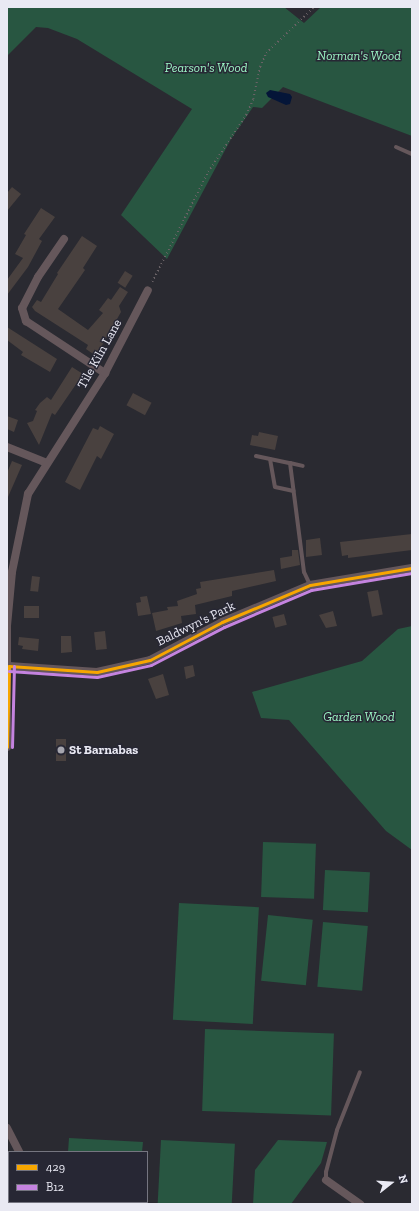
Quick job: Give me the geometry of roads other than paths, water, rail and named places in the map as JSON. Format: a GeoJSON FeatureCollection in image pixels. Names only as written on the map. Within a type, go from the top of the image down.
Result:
{"type":"FeatureCollection","features":[{"type":"Feature","properties":{"kind":"street"},"geometry":{"type":"LineString","coordinates":[[64,239],[38,277],[22,308],[26,321],[105,373]]}},
{"type":"Feature","properties":{"kind":"street","name":"Tile Kiln Lane"},"geometry":{"type":"LineString","coordinates":[[7,746],[9,666],[7,626],[12,572],[28,494],[105,373],[148,290]]}},
{"type":"Feature","properties":{"kind":"street"},"geometry":{"type":"LineString","coordinates":[[7,447],[47,463]]}},
{"type":"Feature","properties":{"kind":"street","name":"Baldwyn's Park"},"geometry":{"type":"LineString","coordinates":[[9,666],[97,672],[150,660],[222,622],[310,585],[412,568]]}},
{"type":"Feature","properties":{"kind":"street"},"geometry":{"type":"LineString","coordinates":[[7,1128],[18,1151]]}},
{"type":"Feature","properties":{"kind":"street"},"geometry":{"type":"LineString","coordinates":[[326,1180],[360,1204]]}},
{"type":"Feature","properties":{"kind":"lane"},"geometry":{"type":"LineString","coordinates":[[396,147],[412,154]]}},
{"type":"Feature","properties":{"kind":"lane"},"geometry":{"type":"LineString","coordinates":[[256,456],[303,466]]}},
{"type":"Feature","properties":{"kind":"lane"},"geometry":{"type":"LineString","coordinates":[[270,459],[275,487],[294,491]]}},
{"type":"Feature","properties":{"kind":"lane"},"geometry":{"type":"LineString","coordinates":[[290,463],[304,572],[310,585]]}},
{"type":"Feature","properties":{"kind":"lane"},"geometry":{"type":"LineString","coordinates":[[326,1180],[326,1172],[337,1130],[360,1072]]}},
{"type":"Feature","properties":{"kind":"water"},"geometry":{"type":"Polygon","coordinates":[[[270,90],[290,94],[292,97],[290,104],[286,105],[268,97],[266,93],[270,90]]]}},
{"type":"Feature","properties":{"kind":"place","name":"St Barnabas"},"geometry":{"type":"Point","coordinates":[61,750]}},
{"type":"Feature","properties":{"kind":"park label","name":"Norman's Wood"},"geometry":{"type":"Point","coordinates":[359,56]}},
{"type":"Feature","properties":{"kind":"park label","name":"Pearson's Wood"},"geometry":{"type":"Point","coordinates":[206,68]}},
{"type":"Feature","properties":{"kind":"park label","name":"Garden Wood"},"geometry":{"type":"Point","coordinates":[359,717]}}]}
